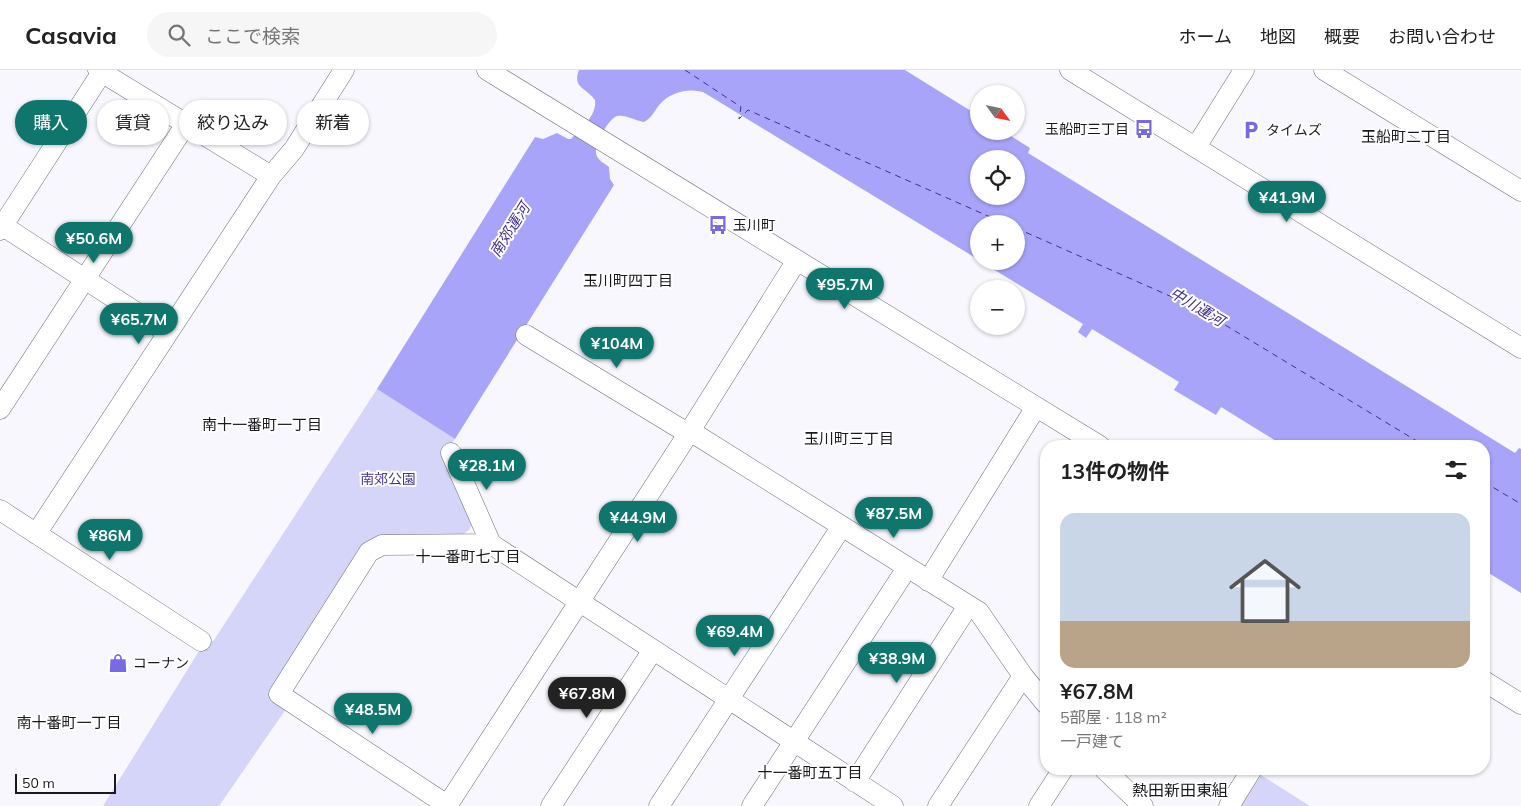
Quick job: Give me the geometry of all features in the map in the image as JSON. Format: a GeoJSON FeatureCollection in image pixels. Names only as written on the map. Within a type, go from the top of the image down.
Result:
{"type":"FeatureCollection","features":[{"type":"Feature","properties":{"kind":"street"},"geometry":{"type":"LineString","coordinates":[[36,534],[271,176],[294,149],[344,70]]}},
{"type":"Feature","properties":{"kind":"street"},"geometry":{"type":"LineString","coordinates":[[487,70],[1090,440]]}},
{"type":"Feature","properties":{"kind":"street"},"geometry":{"type":"LineString","coordinates":[[1070,70],[1518,339]]}},
{"type":"Feature","properties":{"kind":"street"},"geometry":{"type":"LineString","coordinates":[[1196,147],[1244,70]]}},
{"type":"Feature","properties":{"kind":"street"},"geometry":{"type":"LineString","coordinates":[[1324,70],[1521,191]]}},
{"type":"Feature","properties":{"kind":"street"},"geometry":{"type":"LineString","coordinates":[[168,333],[1,226],[100,71],[179,120]]}},
{"type":"Feature","properties":{"kind":"street"},"geometry":{"type":"LineString","coordinates":[[0,409],[179,135]]}},
{"type":"Feature","properties":{"kind":"street"},"geometry":{"type":"LineString","coordinates":[[220,145],[271,176]]}},
{"type":"Feature","properties":{"kind":"street"},"geometry":{"type":"LineString","coordinates":[[491,544],[382,545],[369,552],[279,694],[449,805],[689,432],[797,260]]}},
{"type":"Feature","properties":{"kind":"street"},"geometry":{"type":"LineString","coordinates":[[526,334],[689,432],[979,612],[1023,676],[1040,697]]}},
{"type":"Feature","properties":{"kind":"street"},"geometry":{"type":"LineString","coordinates":[[928,581],[1036,407]]}},
{"type":"Feature","properties":{"kind":"street"},"geometry":{"type":"LineString","coordinates":[[451,453],[491,544],[855,782],[871,800],[893,806]]}},
{"type":"Feature","properties":{"kind":"street"},"geometry":{"type":"LineString","coordinates":[[0,510],[201,641]]}},
{"type":"Feature","properties":{"kind":"street"},"geometry":{"type":"LineString","coordinates":[[659,806],[842,526]]}},
{"type":"Feature","properties":{"kind":"street"},"geometry":{"type":"LineString","coordinates":[[752,806],[907,568]]}},
{"type":"Feature","properties":{"kind":"street"},"geometry":{"type":"LineString","coordinates":[[855,782],[968,606]]}},
{"type":"Feature","properties":{"kind":"street"},"geometry":{"type":"LineString","coordinates":[[551,806],[653,650]]}},
{"type":"Feature","properties":{"kind":"street"},"geometry":{"type":"LineString","coordinates":[[938,806],[1023,676]]}},
{"type":"Feature","properties":{"kind":"street"},"geometry":{"type":"LineString","coordinates":[[1490,685],[1521,704]]}},
{"type":"Feature","properties":{"kind":"street"},"geometry":{"type":"LineString","coordinates":[[1039,806],[1059,775]]}},
{"type":"Feature","properties":{"kind":"street"},"geometry":{"type":"LineString","coordinates":[[1109,775],[1132,803]]}},
{"type":"Feature","properties":{"kind":"street"},"geometry":{"type":"LineString","coordinates":[[1228,806],[1248,775]]}},
{"type":"Feature","properties":{"kind":"green space","name":"南郊公園"},"geometry":{"type":"Polygon","coordinates":[[[377,389],[455,439],[452,443],[472,524],[469,530],[459,537],[382,539],[271,694],[286,709],[219,806],[103,806],[199,651],[214,640],[377,389]]]}},
{"type":"Feature","properties":{"kind":"green space"},"geometry":{"type":"Polygon","coordinates":[[[1261,775],[1310,806],[1240,806],[1261,775]]]}},
{"type":"Feature","properties":{"kind":"water"},"geometry":{"type":"Polygon","coordinates":[[[579,70],[905,70],[970,110],[970,140],[1017,140],[1030,148],[1028,153],[1515,453],[1519,448],[1521,449],[1521,593],[1490,574],[1490,440],[1274,440],[1221,407],[1216,415],[1174,390],[1179,382],[1092,329],[1086,338],[1078,332],[1083,324],[1025,289],[1025,280],[1011,280],[995,270],[1025,270],[1025,215],[970,215],[970,255],[703,92],[691,90],[674,94],[664,100],[644,122],[617,116],[606,127],[596,153],[599,159],[609,167],[610,179],[614,185],[455,439],[377,389],[535,137],[543,139],[557,133],[571,139],[591,116],[594,111],[595,100],[579,84],[577,76],[579,70]]]}},
{"type":"Feature","properties":{"kind":"ferry route"},"geometry":{"type":"LineString","coordinates":[[685,70],[741,107],[739,119],[748,110],[986,215]]}},
{"type":"Feature","properties":{"kind":"ferry route"},"geometry":{"type":"LineString","coordinates":[[1025,232],[1197,308],[1415,440]]}},
{"type":"Feature","properties":{"kind":"ferry route"},"geometry":{"type":"LineString","coordinates":[[1490,486],[1521,504]]}},
{"type":"Feature","properties":{"kind":"place","name":"玉船町三丁目"},"geometry":{"type":"Point","coordinates":[1144,129]}},
{"type":"Feature","properties":{"kind":"place","name":"タイムズ"},"geometry":{"type":"Point","coordinates":[1251,130]}},
{"type":"Feature","properties":{"kind":"place","name":"玉川町"},"geometry":{"type":"Point","coordinates":[718,225]}},
{"type":"Feature","properties":{"kind":"place","name":"コーナン"},"geometry":{"type":"Point","coordinates":[118,663]}},
{"type":"Feature","properties":{"kind":"district","name":"玉船町二丁目"},"geometry":{"type":"Point","coordinates":[1406,137]}},
{"type":"Feature","properties":{"kind":"district","name":"玉川町四丁目"},"geometry":{"type":"Point","coordinates":[628,281]}},
{"type":"Feature","properties":{"kind":"district","name":"南十一番町一丁目"},"geometry":{"type":"Point","coordinates":[262,425]}},
{"type":"Feature","properties":{"kind":"district","name":"玉川町三丁目"},"geometry":{"type":"Point","coordinates":[849,439]}},
{"type":"Feature","properties":{"kind":"district","name":"十一番町七丁目"},"geometry":{"type":"Point","coordinates":[468,557]}},
{"type":"Feature","properties":{"kind":"district","name":"南十番町一丁目"},"geometry":{"type":"Point","coordinates":[69,723]}},
{"type":"Feature","properties":{"kind":"district","name":"十一番町五丁目"},"geometry":{"type":"Point","coordinates":[810,773]}},
{"type":"Feature","properties":{"kind":"district","name":"熱田新田東組"},"geometry":{"type":"Point","coordinates":[1180,790]}},
{"type":"Feature","properties":{"kind":"water label","name":"南郊運河"},"geometry":{"type":"Point","coordinates":[510,230]}},
{"type":"Feature","properties":{"kind":"water label","name":"中川運河"},"geometry":{"type":"Point","coordinates":[1197,307]}}]}
